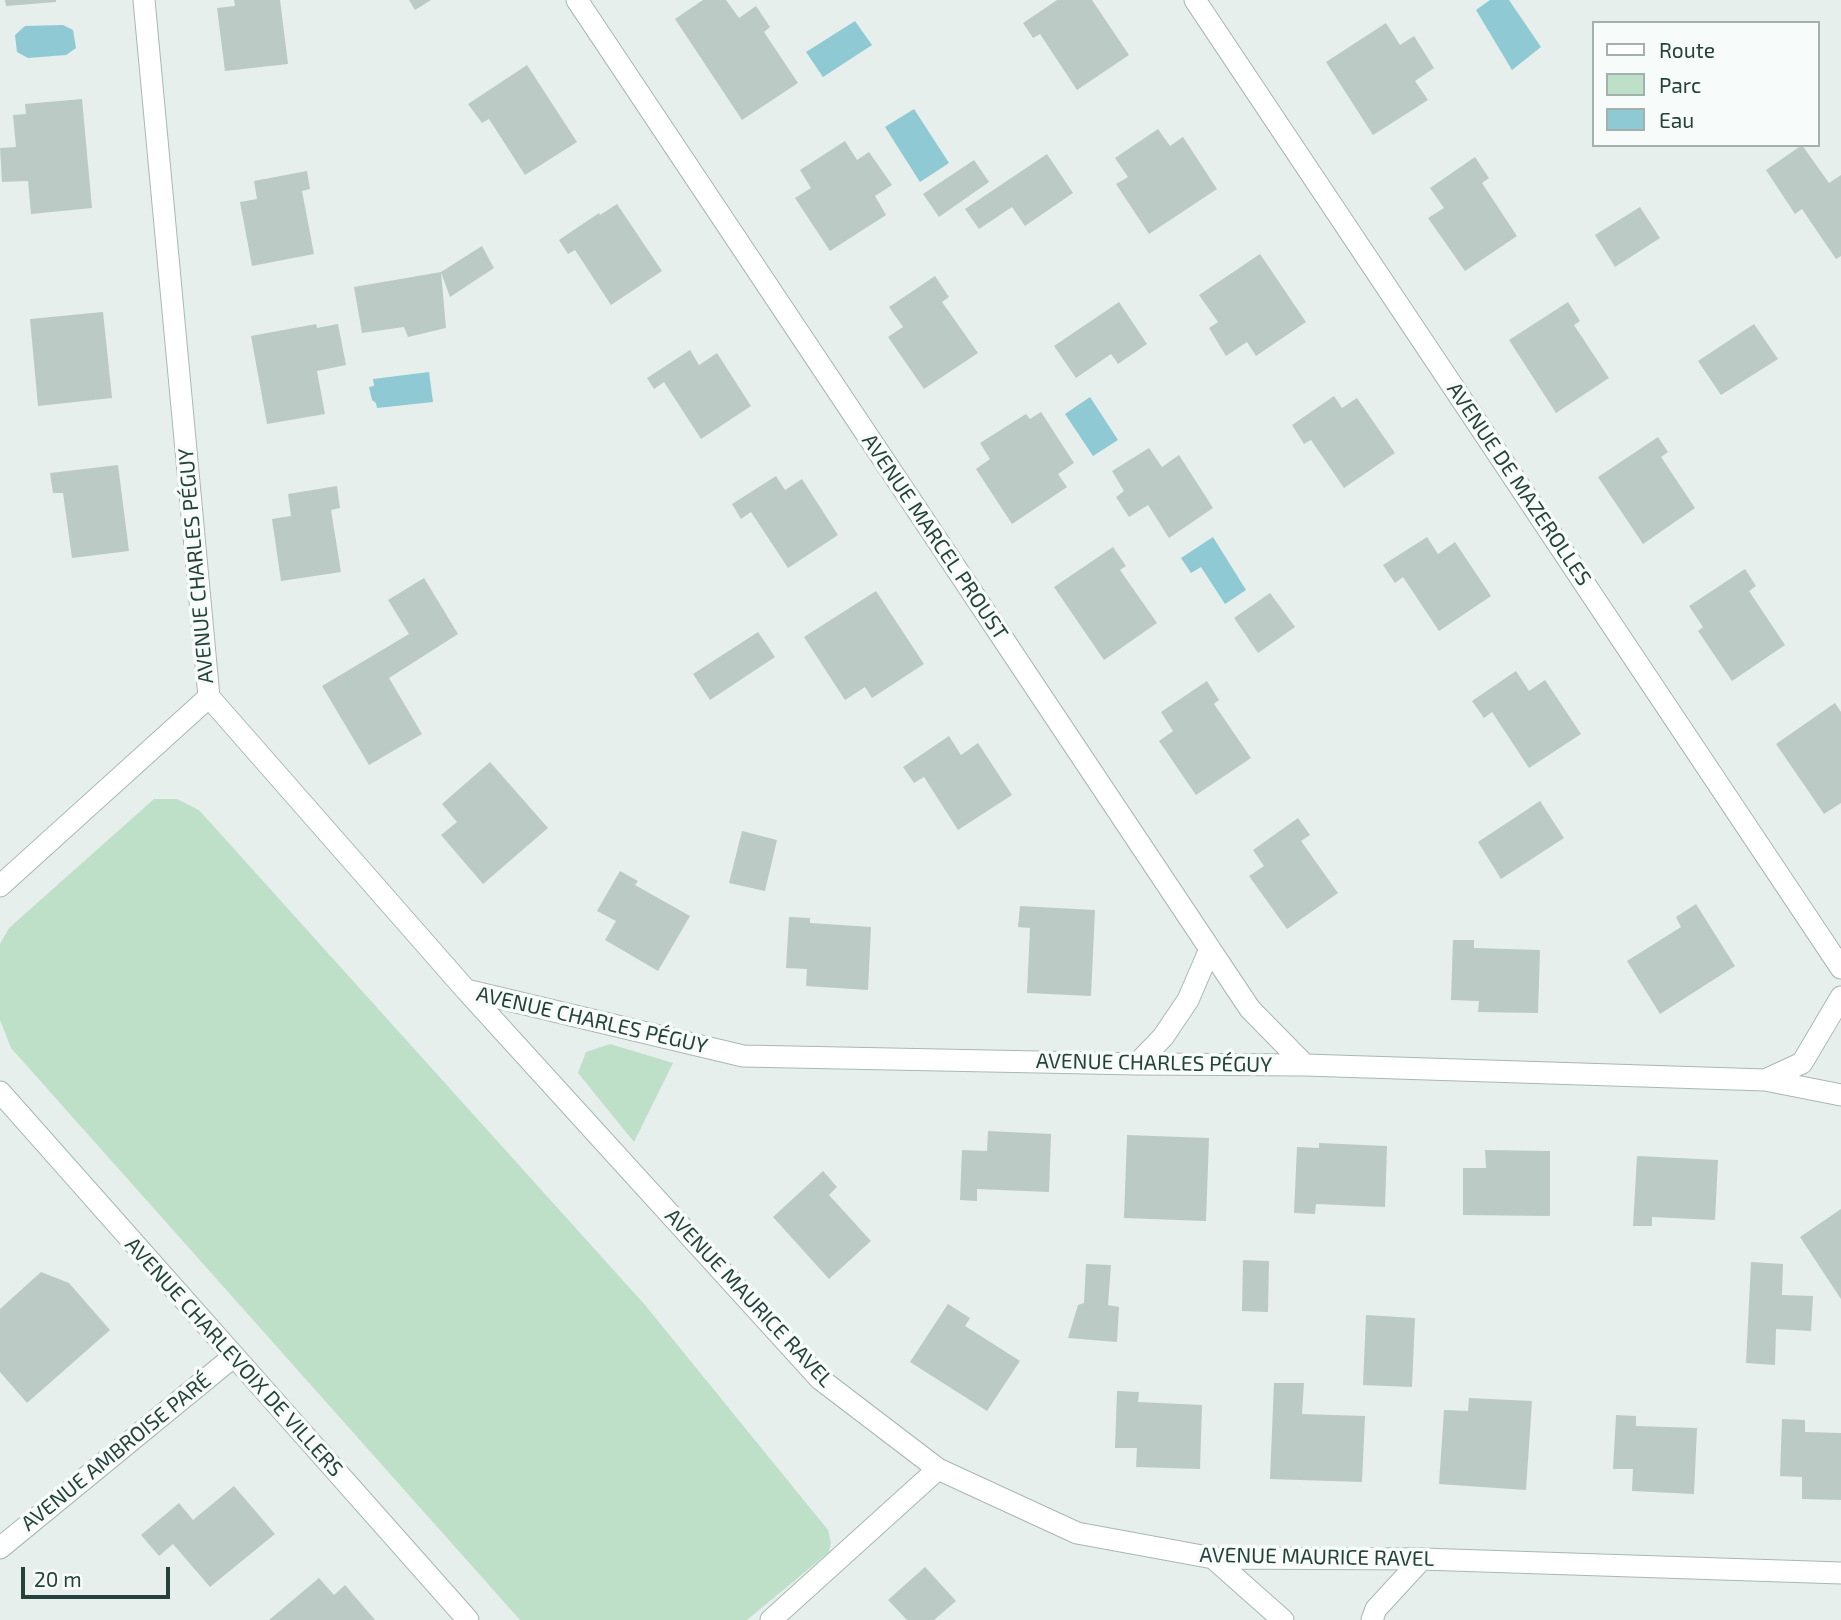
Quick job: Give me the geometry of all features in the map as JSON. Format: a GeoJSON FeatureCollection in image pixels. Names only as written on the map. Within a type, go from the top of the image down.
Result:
{"type":"FeatureCollection","features":[{"type":"Feature","properties":{"kind":"street","name":"AVENUE CHARLES PÉGUY"},"geometry":{"type":"LineString","coordinates":[[144,0],[209,697],[466,990],[743,1055],[1306,1065],[1765,1080],[1841,1095]]}},
{"type":"Feature","properties":{"kind":"street","name":"AVENUE MARCEL PROUST"},"geometry":{"type":"LineString","coordinates":[[577,0],[1250,1009],[1306,1065]]}},
{"type":"Feature","properties":{"kind":"street","name":"AVENUE DE MAZEROLLES"},"geometry":{"type":"LineString","coordinates":[[1195,0],[1841,968]]}},
{"type":"Feature","properties":{"kind":"street"},"geometry":{"type":"LineString","coordinates":[[0,886],[209,697]]}},
{"type":"Feature","properties":{"kind":"street"},"geometry":{"type":"LineString","coordinates":[[1137,1064],[1163,1037],[1188,1000],[1210,949]]}},
{"type":"Feature","properties":{"kind":"street","name":"AVENUE MAURICE RAVEL"},"geometry":{"type":"LineString","coordinates":[[466,990],[820,1380],[938,1469],[1077,1533],[1213,1558],[1422,1559],[1841,1573]]}},
{"type":"Feature","properties":{"kind":"street","name":"AVENUE CHARLES PÉGUY"},"geometry":{"type":"LineString","coordinates":[[1765,1080],[1802,1063],[1841,997]]}},
{"type":"Feature","properties":{"kind":"street","name":"AVENUE CHARLEVOIX DE VILLERS"},"geometry":{"type":"LineString","coordinates":[[0,1092],[468,1620]]}},
{"type":"Feature","properties":{"kind":"street","name":"AVENUE AMBROISE PARÉ"},"geometry":{"type":"LineString","coordinates":[[0,1548],[233,1357]]}},
{"type":"Feature","properties":{"kind":"street"},"geometry":{"type":"LineString","coordinates":[[771,1620],[938,1469]]}},
{"type":"Feature","properties":{"kind":"street"},"geometry":{"type":"LineString","coordinates":[[1213,1558],[1283,1620]]}},
{"type":"Feature","properties":{"kind":"street"},"geometry":{"type":"LineString","coordinates":[[1372,1620],[1376,1609],[1422,1559]]}},
{"type":"Feature","properties":{"kind":"green space"},"geometry":{"type":"Polygon","coordinates":[[[154,799],[177,799],[199,810],[645,1305],[828,1530],[831,1543],[829,1552],[747,1620],[520,1620],[11,1048],[0,1020],[0,944],[9,928],[154,799]]]}},
{"type":"Feature","properties":{"kind":"green space"},"geometry":{"type":"Polygon","coordinates":[[[610,1044],[673,1063],[634,1142],[578,1073],[586,1052],[610,1044]]]}},
{"type":"Feature","properties":{"kind":"water"},"geometry":{"type":"Polygon","coordinates":[[[1490,0],[1509,0],[1541,47],[1512,70],[1476,10],[1490,0]]]}},
{"type":"Feature","properties":{"kind":"water"},"geometry":{"type":"Polygon","coordinates":[[[855,21],[872,45],[823,77],[806,52],[855,21]]]}},
{"type":"Feature","properties":{"kind":"water"},"geometry":{"type":"Polygon","coordinates":[[[63,25],[73,30],[76,48],[66,55],[28,58],[17,52],[15,35],[25,26],[63,25]]]}},
{"type":"Feature","properties":{"kind":"water"},"geometry":{"type":"Polygon","coordinates":[[[914,109],[949,163],[920,182],[885,127],[914,109]]]}},
{"type":"Feature","properties":{"kind":"water"},"geometry":{"type":"Polygon","coordinates":[[[429,372],[433,402],[377,408],[372,400],[369,387],[374,386],[373,379],[429,372]]]}},
{"type":"Feature","properties":{"kind":"water"},"geometry":{"type":"Polygon","coordinates":[[[1090,397],[1118,440],[1093,456],[1065,414],[1090,397]]]}},
{"type":"Feature","properties":{"kind":"water"},"geometry":{"type":"Polygon","coordinates":[[[1213,537],[1246,590],[1225,604],[1201,567],[1191,573],[1181,558],[1213,537]]]}},
{"type":"Feature","properties":{"kind":"building"},"geometry":{"type":"Polygon","coordinates":[[[5,0],[56,0],[56,2],[6,6],[5,0]]]}},
{"type":"Feature","properties":{"kind":"building"},"geometry":{"type":"Polygon","coordinates":[[[234,0],[280,0],[288,64],[225,71],[217,8],[235,6],[234,0]]]}},
{"type":"Feature","properties":{"kind":"building"},"geometry":{"type":"Polygon","coordinates":[[[409,0],[431,0],[415,10],[409,0]]]}},
{"type":"Feature","properties":{"kind":"building"},"geometry":{"type":"Polygon","coordinates":[[[703,0],[726,0],[739,18],[756,6],[770,27],[764,32],[798,83],[742,120],[675,19],[703,0]]]}},
{"type":"Feature","properties":{"kind":"building"},"geometry":{"type":"Polygon","coordinates":[[[1057,0],[1092,0],[1129,55],[1077,90],[1040,34],[1033,38],[1023,23],[1057,0]]]}},
{"type":"Feature","properties":{"kind":"building"},"geometry":{"type":"Polygon","coordinates":[[[1386,23],[1400,45],[1414,36],[1434,68],[1415,81],[1428,100],[1373,135],[1326,62],[1386,23]]]}},
{"type":"Feature","properties":{"kind":"building"},"geometry":{"type":"Polygon","coordinates":[[[527,65],[577,142],[525,175],[489,119],[482,123],[468,104],[527,65]]]}},
{"type":"Feature","properties":{"kind":"building"},"geometry":{"type":"Polygon","coordinates":[[[82,99],[92,208],[31,214],[28,181],[2,182],[0,148],[16,147],[13,115],[26,114],[25,104],[82,99]]]}},
{"type":"Feature","properties":{"kind":"building"},"geometry":{"type":"Polygon","coordinates":[[[1158,129],[1170,146],[1183,137],[1217,189],[1149,234],[1116,184],[1128,177],[1115,158],[1158,129]]]}},
{"type":"Feature","properties":{"kind":"building"},"geometry":{"type":"Polygon","coordinates":[[[845,141],[857,160],[869,152],[892,185],[875,196],[886,215],[830,251],[795,198],[811,188],[800,170],[845,141]]]}},
{"type":"Feature","properties":{"kind":"building"},"geometry":{"type":"Polygon","coordinates":[[[1799,147],[1803,147],[1829,183],[1841,175],[1841,256],[1836,259],[1802,209],[1795,214],[1766,170],[1799,147]]]}},
{"type":"Feature","properties":{"kind":"building"},"geometry":{"type":"Polygon","coordinates":[[[1047,154],[1073,193],[1025,226],[1012,207],[979,229],[965,209],[1047,154]]]}},
{"type":"Feature","properties":{"kind":"building"},"geometry":{"type":"Polygon","coordinates":[[[1475,157],[1489,178],[1482,183],[1517,236],[1465,271],[1428,218],[1444,208],[1430,188],[1475,157]]]}},
{"type":"Feature","properties":{"kind":"building"},"geometry":{"type":"Polygon","coordinates":[[[974,160],[989,182],[939,217],[923,194],[974,160]]]}},
{"type":"Feature","properties":{"kind":"building"},"geometry":{"type":"Polygon","coordinates":[[[307,171],[310,189],[302,191],[314,254],[252,266],[240,202],[257,199],[254,181],[307,171]]]}},
{"type":"Feature","properties":{"kind":"building"},"geometry":{"type":"Polygon","coordinates":[[[617,204],[662,271],[611,305],[575,250],[568,254],[559,240],[617,204]]]}},
{"type":"Feature","properties":{"kind":"building"},"geometry":{"type":"Polygon","coordinates":[[[1640,207],[1660,238],[1615,267],[1595,235],[1640,207]]]}},
{"type":"Feature","properties":{"kind":"building"},"geometry":{"type":"Polygon","coordinates":[[[482,246],[494,268],[450,297],[441,272],[482,246]]]}},
{"type":"Feature","properties":{"kind":"building"},"geometry":{"type":"Polygon","coordinates":[[[1260,254],[1306,322],[1256,356],[1247,342],[1226,356],[1209,328],[1218,322],[1199,295],[1260,254]]]}},
{"type":"Feature","properties":{"kind":"building"},"geometry":{"type":"Polygon","coordinates":[[[441,272],[446,328],[408,337],[404,327],[362,333],[354,287],[441,272]]]}},
{"type":"Feature","properties":{"kind":"building"},"geometry":{"type":"Polygon","coordinates":[[[935,276],[949,297],[942,302],[978,353],[924,389],[888,337],[903,327],[889,307],[935,276]]]}},
{"type":"Feature","properties":{"kind":"building"},"geometry":{"type":"Polygon","coordinates":[[[1119,302],[1147,344],[1118,364],[1111,354],[1076,378],[1054,346],[1119,302]]]}},
{"type":"Feature","properties":{"kind":"building"},"geometry":{"type":"Polygon","coordinates":[[[1568,302],[1580,321],[1574,325],[1609,378],[1556,413],[1509,340],[1568,302]]]}},
{"type":"Feature","properties":{"kind":"building"},"geometry":{"type":"Polygon","coordinates":[[[103,312],[112,398],[38,406],[30,319],[103,312]]]}},
{"type":"Feature","properties":{"kind":"building"},"geometry":{"type":"Polygon","coordinates":[[[316,324],[317,328],[338,324],[346,365],[317,371],[325,414],[267,424],[251,336],[316,324]]]}},
{"type":"Feature","properties":{"kind":"building"},"geometry":{"type":"Polygon","coordinates":[[[1754,324],[1778,359],[1721,395],[1698,361],[1754,324]]]}},
{"type":"Feature","properties":{"kind":"building"},"geometry":{"type":"Polygon","coordinates":[[[690,350],[699,365],[717,353],[751,406],[701,439],[664,382],[654,389],[647,378],[690,350]]]}},
{"type":"Feature","properties":{"kind":"building"},"geometry":{"type":"Polygon","coordinates":[[[1334,396],[1342,408],[1357,398],[1395,453],[1344,488],[1311,440],[1304,444],[1292,425],[1334,396]]]}},
{"type":"Feature","properties":{"kind":"building"},"geometry":{"type":"Polygon","coordinates":[[[1041,412],[1074,463],[1058,474],[1067,487],[1012,524],[976,469],[990,459],[980,443],[1026,414],[1030,419],[1041,412]]]}},
{"type":"Feature","properties":{"kind":"building"},"geometry":{"type":"Polygon","coordinates":[[[1658,437],[1668,452],[1661,457],[1695,508],[1643,544],[1598,477],[1658,437]]]}},
{"type":"Feature","properties":{"kind":"building"},"geometry":{"type":"Polygon","coordinates":[[[1149,448],[1162,467],[1179,455],[1213,508],[1169,538],[1148,505],[1129,517],[1116,497],[1124,491],[1112,471],[1149,448]]]}},
{"type":"Feature","properties":{"kind":"building"},"geometry":{"type":"Polygon","coordinates":[[[118,465],[129,551],[72,558],[63,493],[53,493],[50,473],[118,465]]]}},
{"type":"Feature","properties":{"kind":"building"},"geometry":{"type":"Polygon","coordinates":[[[776,476],[785,490],[802,479],[838,535],[788,568],[751,512],[741,519],[732,504],[776,476]]]}},
{"type":"Feature","properties":{"kind":"building"},"geometry":{"type":"Polygon","coordinates":[[[337,486],[340,508],[331,510],[341,572],[281,581],[272,519],[291,516],[288,494],[337,486]]]}},
{"type":"Feature","properties":{"kind":"building"},"geometry":{"type":"Polygon","coordinates":[[[1427,537],[1438,554],[1455,542],[1491,596],[1439,631],[1403,577],[1395,583],[1383,565],[1427,537]]]}},
{"type":"Feature","properties":{"kind":"building"},"geometry":{"type":"Polygon","coordinates":[[[1113,547],[1126,566],[1120,570],[1157,623],[1104,660],[1054,587],[1113,547]]]}},
{"type":"Feature","properties":{"kind":"building"},"geometry":{"type":"Polygon","coordinates":[[[1745,569],[1756,586],[1749,591],[1785,645],[1732,681],[1698,631],[1703,627],[1689,606],[1745,569]]]}},
{"type":"Feature","properties":{"kind":"building"},"geometry":{"type":"Polygon","coordinates":[[[424,578],[458,634],[389,678],[422,734],[369,765],[322,686],[409,634],[388,600],[424,578]]]}},
{"type":"Feature","properties":{"kind":"building"},"geometry":{"type":"Polygon","coordinates":[[[876,591],[924,664],[872,698],[865,687],[845,700],[804,637],[876,591]]]}},
{"type":"Feature","properties":{"kind":"building"},"geometry":{"type":"Polygon","coordinates":[[[1270,593],[1295,627],[1258,653],[1234,618],[1270,593]]]}},
{"type":"Feature","properties":{"kind":"building"},"geometry":{"type":"Polygon","coordinates":[[[758,632],[775,657],[710,700],[693,674],[758,632]]]}},
{"type":"Feature","properties":{"kind":"building"},"geometry":{"type":"Polygon","coordinates":[[[1516,671],[1529,691],[1545,680],[1581,734],[1529,768],[1492,712],[1484,718],[1472,701],[1516,671]]]}},
{"type":"Feature","properties":{"kind":"building"},"geometry":{"type":"Polygon","coordinates":[[[1207,681],[1219,700],[1214,704],[1251,758],[1196,795],[1159,741],[1173,731],[1161,712],[1207,681]]]}},
{"type":"Feature","properties":{"kind":"building"},"geometry":{"type":"Polygon","coordinates":[[[1835,703],[1841,712],[1841,803],[1824,814],[1776,744],[1835,703]]]}},
{"type":"Feature","properties":{"kind":"building"},"geometry":{"type":"Polygon","coordinates":[[[949,736],[961,755],[978,743],[1012,795],[958,830],[924,777],[914,783],[903,767],[949,736]]]}},
{"type":"Feature","properties":{"kind":"building"},"geometry":{"type":"Polygon","coordinates":[[[490,762],[548,828],[483,884],[441,835],[457,822],[442,804],[490,762]]]}},
{"type":"Feature","properties":{"kind":"building"},"geometry":{"type":"Polygon","coordinates":[[[1540,801],[1564,838],[1501,879],[1478,842],[1540,801]]]}},
{"type":"Feature","properties":{"kind":"building"},"geometry":{"type":"Polygon","coordinates":[[[1298,818],[1310,835],[1301,841],[1338,893],[1287,929],[1249,876],[1264,866],[1253,850],[1298,818]]]}},
{"type":"Feature","properties":{"kind":"building"},"geometry":{"type":"Polygon","coordinates":[[[742,831],[777,840],[765,891],[729,883],[742,831]]]}},
{"type":"Feature","properties":{"kind":"building"},"geometry":{"type":"Polygon","coordinates":[[[620,871],[638,881],[635,885],[690,916],[658,971],[605,940],[616,921],[597,911],[620,871]]]}},
{"type":"Feature","properties":{"kind":"building"},"geometry":{"type":"Polygon","coordinates":[[[1696,904],[1735,966],[1660,1014],[1627,961],[1681,927],[1676,917],[1696,904]]]}},
{"type":"Feature","properties":{"kind":"building"},"geometry":{"type":"Polygon","coordinates":[[[1020,906],[1095,910],[1091,996],[1027,993],[1030,928],[1018,927],[1020,906]]]}},
{"type":"Feature","properties":{"kind":"building"},"geometry":{"type":"Polygon","coordinates":[[[789,917],[810,918],[810,923],[871,927],[868,990],[806,986],[807,969],[786,968],[789,917]]]}},
{"type":"Feature","properties":{"kind":"building"},"geometry":{"type":"Polygon","coordinates":[[[1453,940],[1474,940],[1474,948],[1540,950],[1538,1013],[1478,1012],[1479,1001],[1451,1000],[1453,940]]]}},
{"type":"Feature","properties":{"kind":"building"},"geometry":{"type":"Polygon","coordinates":[[[988,1131],[1051,1134],[1049,1192],[977,1189],[977,1201],[960,1200],[962,1150],[987,1151],[988,1131]]]}},
{"type":"Feature","properties":{"kind":"building"},"geometry":{"type":"Polygon","coordinates":[[[1127,1135],[1209,1138],[1206,1221],[1124,1218],[1127,1135]]]}},
{"type":"Feature","properties":{"kind":"building"},"geometry":{"type":"Polygon","coordinates":[[[1319,1143],[1387,1146],[1385,1207],[1316,1204],[1315,1214],[1294,1213],[1297,1147],[1319,1148],[1319,1143]]]}},
{"type":"Feature","properties":{"kind":"building"},"geometry":{"type":"Polygon","coordinates":[[[1485,1150],[1550,1151],[1550,1216],[1463,1215],[1463,1168],[1486,1168],[1485,1150]]]}},
{"type":"Feature","properties":{"kind":"building"},"geometry":{"type":"Polygon","coordinates":[[[1637,1156],[1718,1160],[1715,1220],[1652,1217],[1652,1226],[1633,1226],[1637,1156]]]}},
{"type":"Feature","properties":{"kind":"building"},"geometry":{"type":"Polygon","coordinates":[[[823,1171],[837,1187],[829,1195],[871,1241],[829,1279],[773,1217],[823,1171]]]}},
{"type":"Feature","properties":{"kind":"building"},"geometry":{"type":"Polygon","coordinates":[[[1841,1209],[1841,1299],[1800,1237],[1841,1209]]]}},
{"type":"Feature","properties":{"kind":"building"},"geometry":{"type":"Polygon","coordinates":[[[1243,1260],[1269,1261],[1268,1312],[1242,1311],[1243,1260]]]}},
{"type":"Feature","properties":{"kind":"building"},"geometry":{"type":"Polygon","coordinates":[[[1751,1262],[1783,1264],[1782,1295],[1813,1296],[1811,1331],[1776,1329],[1775,1365],[1746,1363],[1751,1262]]]}},
{"type":"Feature","properties":{"kind":"building"},"geometry":{"type":"Polygon","coordinates":[[[1086,1264],[1111,1265],[1108,1305],[1119,1307],[1117,1342],[1068,1338],[1078,1305],[1084,1303],[1086,1264]]]}},
{"type":"Feature","properties":{"kind":"building"},"geometry":{"type":"Polygon","coordinates":[[[41,1272],[69,1283],[110,1330],[27,1403],[0,1372],[0,1309],[41,1272]]]}},
{"type":"Feature","properties":{"kind":"building"},"geometry":{"type":"Polygon","coordinates":[[[948,1304],[970,1318],[965,1326],[1020,1361],[987,1411],[910,1362],[948,1304]]]}},
{"type":"Feature","properties":{"kind":"building"},"geometry":{"type":"Polygon","coordinates":[[[1366,1315],[1415,1318],[1412,1387],[1363,1385],[1366,1315]]]}},
{"type":"Feature","properties":{"kind":"building"},"geometry":{"type":"Polygon","coordinates":[[[1274,1383],[1304,1383],[1302,1414],[1365,1416],[1362,1482],[1270,1479],[1274,1383]]]}},
{"type":"Feature","properties":{"kind":"building"},"geometry":{"type":"Polygon","coordinates":[[[1117,1391],[1139,1392],[1138,1402],[1202,1405],[1200,1469],[1136,1467],[1137,1448],[1115,1448],[1117,1391]]]}},
{"type":"Feature","properties":{"kind":"building"},"geometry":{"type":"Polygon","coordinates":[[[1469,1398],[1532,1401],[1526,1490],[1439,1484],[1444,1410],[1468,1411],[1469,1398]]]}},
{"type":"Feature","properties":{"kind":"building"},"geometry":{"type":"Polygon","coordinates":[[[1616,1415],[1636,1416],[1636,1426],[1697,1428],[1694,1494],[1632,1491],[1633,1469],[1613,1469],[1616,1415]]]}},
{"type":"Feature","properties":{"kind":"building"},"geometry":{"type":"Polygon","coordinates":[[[1782,1419],[1805,1420],[1805,1432],[1841,1433],[1841,1500],[1802,1499],[1802,1477],[1780,1476],[1782,1419]]]}},
{"type":"Feature","properties":{"kind":"building"},"geometry":{"type":"Polygon","coordinates":[[[234,1486],[275,1534],[210,1587],[173,1544],[159,1556],[141,1535],[179,1503],[193,1520],[234,1486]]]}},
{"type":"Feature","properties":{"kind":"building"},"geometry":{"type":"Polygon","coordinates":[[[925,1567],[956,1601],[934,1620],[907,1620],[888,1600],[925,1567]]]}},
{"type":"Feature","properties":{"kind":"building"},"geometry":{"type":"Polygon","coordinates":[[[319,1578],[334,1595],[345,1585],[375,1620],[269,1620],[319,1578]]]}}]}
